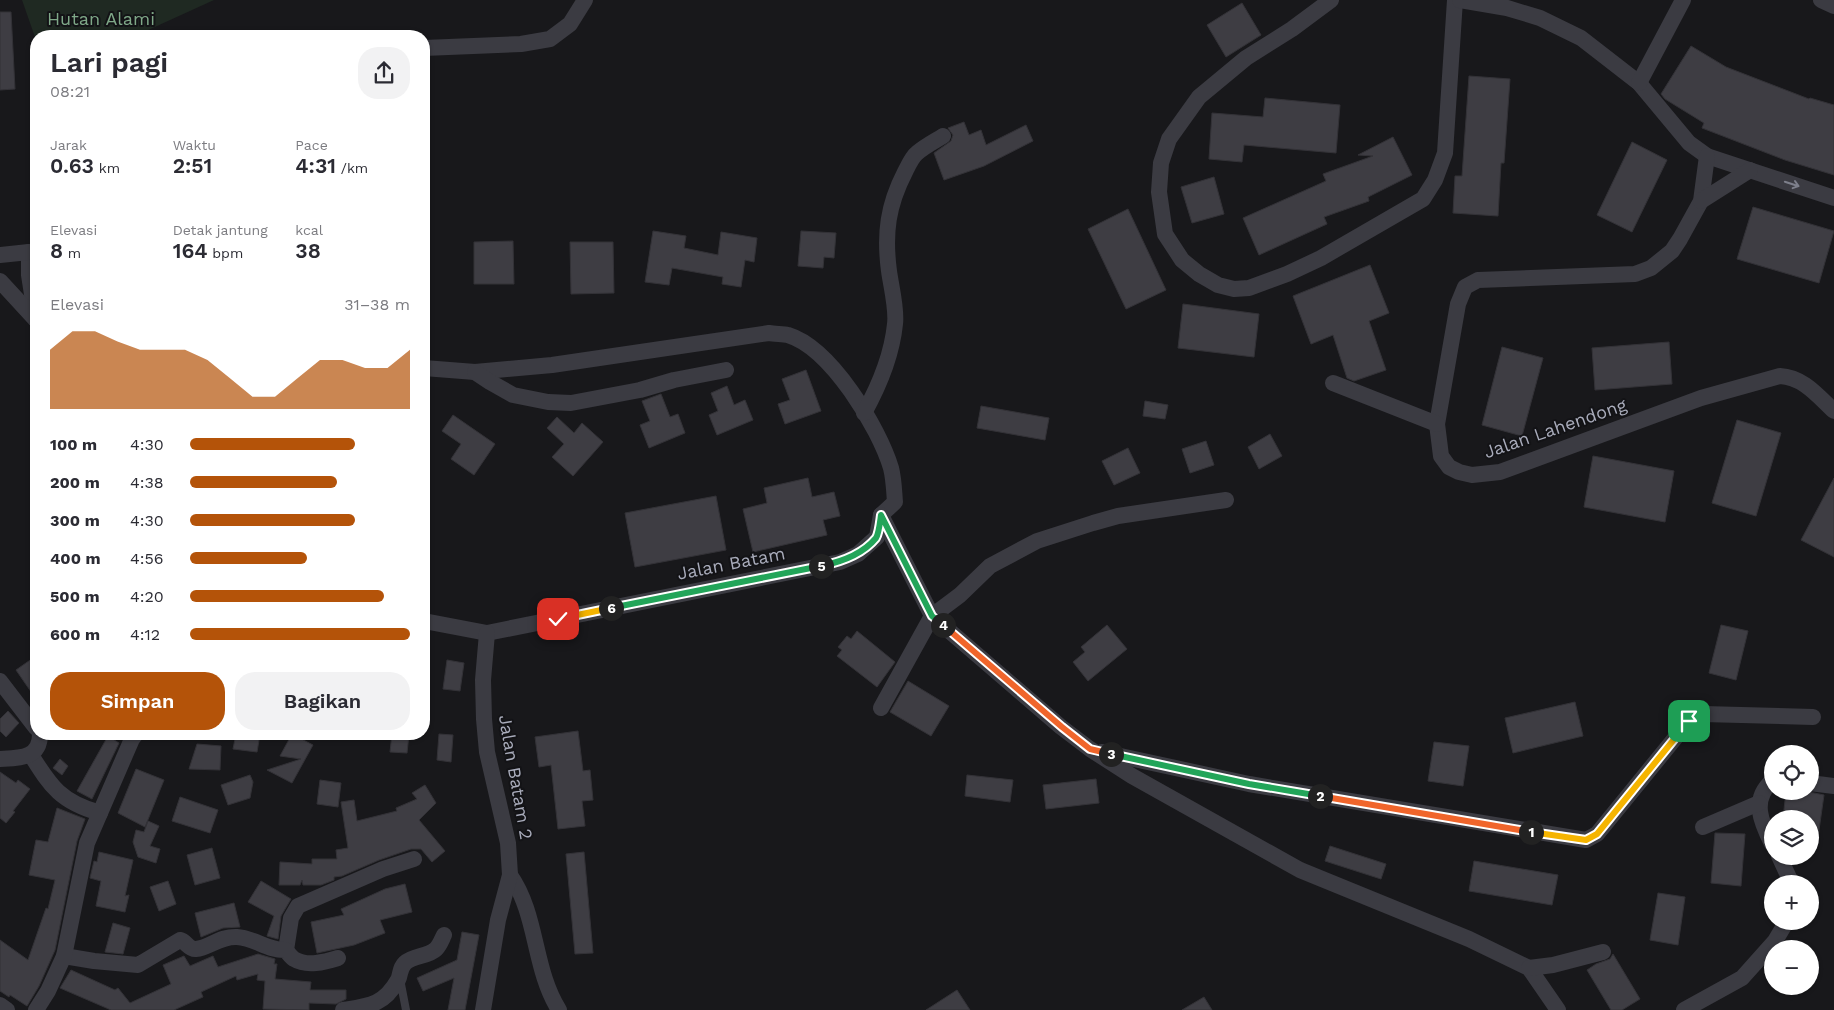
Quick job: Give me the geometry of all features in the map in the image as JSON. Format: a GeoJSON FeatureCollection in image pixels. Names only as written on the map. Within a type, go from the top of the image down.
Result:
{"type":"FeatureCollection","features":[{"type":"Feature","properties":{"kind":"street"},"geometry":{"type":"LineString","coordinates":[[430,48],[521,44],[550,39],[570,24],[585,0]]}},
{"type":"Feature","properties":{"kind":"street"},"geometry":{"type":"LineString","coordinates":[[1331,0],[1292,29],[1246,58],[1199,97],[1169,139],[1161,163],[1160,192],[1165,234],[1182,260],[1218,286],[1234,289],[1249,288],[1287,274],[1322,258],[1422,199],[1435,180],[1445,153],[1455,0]]}},
{"type":"Feature","properties":{"kind":"street"},"geometry":{"type":"LineString","coordinates":[[1460,0],[1507,8],[1540,18],[1581,38],[1639,83],[1688,143],[1707,156],[1834,198]]}},
{"type":"Feature","properties":{"kind":"street"},"geometry":{"type":"LineString","coordinates":[[1639,83],[1683,0]]}},
{"type":"Feature","properties":{"kind":"street"},"geometry":{"type":"LineString","coordinates":[[1821,0],[1834,6]]}},
{"type":"Feature","properties":{"kind":"street"},"geometry":{"type":"LineString","coordinates":[[864,413],[874,395],[890,348],[896,322],[888,266],[886,230],[890,210],[896,190],[917,153],[943,136]]}},
{"type":"Feature","properties":{"kind":"street"},"geometry":{"type":"LineString","coordinates":[[1701,201],[1707,156]]}},
{"type":"Feature","properties":{"kind":"street"},"geometry":{"type":"LineString","coordinates":[[1701,201],[1750,170]]}},
{"type":"Feature","properties":{"kind":"street","name":"Jalan Lahendong"},"geometry":{"type":"LineString","coordinates":[[1701,201],[1672,250],[1652,268],[1635,274],[1478,280],[1465,287],[1458,304],[1437,424],[1441,456],[1449,467],[1459,472],[1472,475],[1486,474],[1511,468],[1701,398],[1780,376],[1789,376],[1798,380],[1834,411]]}},
{"type":"Feature","properties":{"kind":"street"},"geometry":{"type":"LineString","coordinates":[[0,255],[30,250]]}},
{"type":"Feature","properties":{"kind":"street"},"geometry":{"type":"LineString","coordinates":[[30,268],[30,281]]}},
{"type":"Feature","properties":{"kind":"street"},"geometry":{"type":"LineString","coordinates":[[0,281],[30,314]]}},
{"type":"Feature","properties":{"kind":"street","name":"Jalan Batam"},"geometry":{"type":"LineString","coordinates":[[430,368],[475,372],[599,359],[770,333],[789,335],[826,360],[848,386],[880,442],[890,468],[894,487],[894,502],[881,515],[877,537],[858,554],[840,562],[487,633],[430,622]]}},
{"type":"Feature","properties":{"kind":"street"},"geometry":{"type":"LineString","coordinates":[[475,372],[513,395],[548,402],[571,403],[640,390],[674,380],[726,370]]}},
{"type":"Feature","properties":{"kind":"street"},"geometry":{"type":"LineString","coordinates":[[1333,383],[1437,424]]}},
{"type":"Feature","properties":{"kind":"street"},"geometry":{"type":"LineString","coordinates":[[881,708],[932,616],[960,595],[990,566],[1036,541],[1118,516],[1226,500]]}},
{"type":"Feature","properties":{"kind":"street"},"geometry":{"type":"LineString","coordinates":[[881,515],[932,616],[1090,749],[1132,776],[1300,870],[1469,940],[1529,968],[1558,1010]]}},
{"type":"Feature","properties":{"kind":"street","name":"Jalan Batam 2"},"geometry":{"type":"LineString","coordinates":[[483,1010],[489,970],[510,875],[508,842],[487,752],[483,680],[487,633]]}},
{"type":"Feature","properties":{"kind":"street"},"geometry":{"type":"LineString","coordinates":[[0,681],[30,720]]}},
{"type":"Feature","properties":{"kind":"street"},"geometry":{"type":"LineString","coordinates":[[1090,749],[1249,784],[1586,840],[1597,834],[1689,721],[1703,714],[1813,717]]}},
{"type":"Feature","properties":{"kind":"street"},"geometry":{"type":"LineString","coordinates":[[0,759],[31,755],[36,750],[40,740]]}},
{"type":"Feature","properties":{"kind":"street"},"geometry":{"type":"LineString","coordinates":[[36,1010],[48,992],[64,956],[87,843],[132,740]]}},
{"type":"Feature","properties":{"kind":"street"},"geometry":{"type":"LineString","coordinates":[[31,755],[55,790],[73,804],[100,813]]}},
{"type":"Feature","properties":{"kind":"street"},"geometry":{"type":"LineString","coordinates":[[1819,784],[1834,786]]}},
{"type":"Feature","properties":{"kind":"street"},"geometry":{"type":"LineString","coordinates":[[1764,790],[1759,803],[1764,828]]}},
{"type":"Feature","properties":{"kind":"street"},"geometry":{"type":"LineString","coordinates":[[1703,827],[1759,803]]}},
{"type":"Feature","properties":{"kind":"street"},"geometry":{"type":"LineString","coordinates":[[286,950],[291,918],[298,906],[414,859]]}},
{"type":"Feature","properties":{"kind":"street"},"geometry":{"type":"LineString","coordinates":[[510,875],[521,892],[549,991],[559,1010]]}},
{"type":"Feature","properties":{"kind":"street"},"geometry":{"type":"LineString","coordinates":[[1684,1010],[1742,978],[1781,930]]}},
{"type":"Feature","properties":{"kind":"street"},"geometry":{"type":"LineString","coordinates":[[343,1010],[371,1005],[384,1000],[392,992],[404,964],[408,960],[435,950],[444,935]]}},
{"type":"Feature","properties":{"kind":"street"},"geometry":{"type":"LineString","coordinates":[[64,956],[138,965],[180,940],[195,949],[219,940],[238,937],[272,950],[286,950],[294,959],[302,962],[319,963],[338,958]]}},
{"type":"Feature","properties":{"kind":"street"},"geometry":{"type":"LineString","coordinates":[[1529,968],[1553,965],[1603,952]]}},
{"type":"Feature","properties":{"kind":"street"},"geometry":{"type":"LineString","coordinates":[[0,1005],[7,1010]]}},
{"type":"Feature","properties":{"kind":"lane"},"geometry":{"type":"LineString","coordinates":[[400,977],[406,1010]]}},
{"type":"Feature","properties":{"kind":"green space","name":"Hutan Alami"},"geometry":{"type":"Polygon","coordinates":[[[22,0],[214,0],[148,30],[32,30],[22,0]]]}},
{"type":"Feature","properties":{"kind":"building"},"geometry":{"type":"Polygon","coordinates":[[[1242,3],[1261,35],[1226,57],[1207,25],[1242,3]]]}},
{"type":"Feature","properties":{"kind":"building"},"geometry":{"type":"Polygon","coordinates":[[[0,12],[11,12],[15,89],[0,90],[0,12]]]}},
{"type":"Feature","properties":{"kind":"building"},"geometry":{"type":"Polygon","coordinates":[[[1691,46],[1726,67],[1809,99],[1834,105],[1834,175],[1785,160],[1702,128],[1704,123],[1665,99],[1661,94],[1691,46]]]}},
{"type":"Feature","properties":{"kind":"building"},"geometry":{"type":"Polygon","coordinates":[[[1469,76],[1510,79],[1504,163],[1501,163],[1498,216],[1453,213],[1455,176],[1462,176],[1469,76]]]}},
{"type":"Feature","properties":{"kind":"building"},"geometry":{"type":"Polygon","coordinates":[[[1265,98],[1340,105],[1336,153],[1244,145],[1242,162],[1209,159],[1212,113],[1263,117],[1265,98]]]}},
{"type":"Feature","properties":{"kind":"building"},"geometry":{"type":"Polygon","coordinates":[[[964,122],[969,135],[981,130],[986,145],[1026,125],[1033,141],[984,166],[944,180],[934,153],[951,141],[953,135],[948,128],[964,122]]]}},
{"type":"Feature","properties":{"kind":"building"},"geometry":{"type":"Polygon","coordinates":[[[1393,137],[1412,175],[1368,197],[1369,201],[1324,217],[1327,224],[1259,255],[1243,218],[1326,181],[1323,174],[1373,156],[1358,155],[1393,137]]]}},
{"type":"Feature","properties":{"kind":"building"},"geometry":{"type":"Polygon","coordinates":[[[1632,142],[1667,160],[1632,232],[1597,215],[1632,142]]]}},
{"type":"Feature","properties":{"kind":"building"},"geometry":{"type":"Polygon","coordinates":[[[1214,177],[1224,214],[1192,223],[1181,187],[1214,177]]]}},
{"type":"Feature","properties":{"kind":"building"},"geometry":{"type":"Polygon","coordinates":[[[1753,207],[1834,231],[1819,283],[1737,259],[1753,207]]]}},
{"type":"Feature","properties":{"kind":"building"},"geometry":{"type":"Polygon","coordinates":[[[1128,209],[1166,290],[1126,309],[1088,229],[1128,209]]]}},
{"type":"Feature","properties":{"kind":"building"},"geometry":{"type":"Polygon","coordinates":[[[653,231],[686,236],[684,248],[718,255],[721,232],[757,238],[754,262],[745,260],[741,287],[722,284],[723,277],[672,268],[669,285],[645,282],[653,231]]]}},
{"type":"Feature","properties":{"kind":"building"},"geometry":{"type":"Polygon","coordinates":[[[801,231],[836,233],[834,258],[824,257],[823,268],[798,266],[801,231]]]}},
{"type":"Feature","properties":{"kind":"building"},"geometry":{"type":"Polygon","coordinates":[[[513,241],[514,284],[474,284],[474,242],[513,241]]]}},
{"type":"Feature","properties":{"kind":"building"},"geometry":{"type":"Polygon","coordinates":[[[570,242],[613,242],[614,293],[571,294],[570,242]]]}},
{"type":"Feature","properties":{"kind":"building"},"geometry":{"type":"Polygon","coordinates":[[[1370,265],[1389,313],[1369,321],[1386,370],[1354,381],[1347,378],[1333,335],[1311,344],[1293,296],[1370,265]]]}},
{"type":"Feature","properties":{"kind":"building"},"geometry":{"type":"Polygon","coordinates":[[[1183,304],[1259,314],[1254,357],[1178,348],[1183,304]]]}},
{"type":"Feature","properties":{"kind":"building"},"geometry":{"type":"Polygon","coordinates":[[[1669,342],[1672,384],[1595,390],[1592,348],[1669,342]]]}},
{"type":"Feature","properties":{"kind":"building"},"geometry":{"type":"Polygon","coordinates":[[[1502,347],[1543,358],[1522,436],[1482,425],[1502,347]]]}},
{"type":"Feature","properties":{"kind":"building"},"geometry":{"type":"Polygon","coordinates":[[[806,370],[821,411],[785,424],[778,404],[790,400],[782,379],[806,370]]]}},
{"type":"Feature","properties":{"kind":"building"},"geometry":{"type":"Polygon","coordinates":[[[727,386],[734,405],[745,400],[753,420],[717,435],[709,415],[718,411],[711,393],[727,386]]]}},
{"type":"Feature","properties":{"kind":"building"},"geometry":{"type":"Polygon","coordinates":[[[661,394],[670,417],[678,414],[685,433],[649,448],[640,425],[650,421],[642,401],[661,394]]]}},
{"type":"Feature","properties":{"kind":"building"},"geometry":{"type":"Polygon","coordinates":[[[1145,401],[1168,405],[1165,419],[1143,416],[1145,401]]]}},
{"type":"Feature","properties":{"kind":"building"},"geometry":{"type":"Polygon","coordinates":[[[981,406],[1049,418],[1045,440],[977,428],[981,406]]]}},
{"type":"Feature","properties":{"kind":"building"},"geometry":{"type":"Polygon","coordinates":[[[453,415],[495,444],[474,475],[451,459],[461,444],[442,431],[453,415]]]}},
{"type":"Feature","properties":{"kind":"building"},"geometry":{"type":"Polygon","coordinates":[[[557,417],[574,433],[582,423],[603,442],[573,476],[552,457],[564,444],[547,428],[557,417]]]}},
{"type":"Feature","properties":{"kind":"building"},"geometry":{"type":"Polygon","coordinates":[[[1737,420],[1781,433],[1756,516],[1712,503],[1737,420]]]}},
{"type":"Feature","properties":{"kind":"building"},"geometry":{"type":"Polygon","coordinates":[[[1270,434],[1282,456],[1259,469],[1248,447],[1270,434]]]}},
{"type":"Feature","properties":{"kind":"building"},"geometry":{"type":"Polygon","coordinates":[[[1206,441],[1214,465],[1190,473],[1182,449],[1206,441]]]}},
{"type":"Feature","properties":{"kind":"building"},"geometry":{"type":"Polygon","coordinates":[[[1128,448],[1140,473],[1114,485],[1102,461],[1128,448]]]}},
{"type":"Feature","properties":{"kind":"building"},"geometry":{"type":"Polygon","coordinates":[[[1593,456],[1674,471],[1665,522],[1584,507],[1593,456]]]}},
{"type":"Feature","properties":{"kind":"building"},"geometry":{"type":"Polygon","coordinates":[[[808,478],[812,497],[834,492],[840,516],[823,520],[827,535],[753,552],[743,509],[767,503],[764,488],[808,478]]]}},
{"type":"Feature","properties":{"kind":"building"},"geometry":{"type":"Polygon","coordinates":[[[1834,478],[1834,557],[1801,540],[1834,478]]]}},
{"type":"Feature","properties":{"kind":"building"},"geometry":{"type":"Polygon","coordinates":[[[716,496],[726,550],[635,567],[625,513],[716,496]]]}},
{"type":"Feature","properties":{"kind":"building"},"geometry":{"type":"Polygon","coordinates":[[[1107,625],[1127,649],[1088,681],[1073,662],[1085,652],[1081,647],[1107,625]]]}},
{"type":"Feature","properties":{"kind":"building"},"geometry":{"type":"Polygon","coordinates":[[[1721,625],[1748,631],[1736,680],[1709,673],[1721,625]]]}},
{"type":"Feature","properties":{"kind":"building"},"geometry":{"type":"Polygon","coordinates":[[[857,631],[895,662],[877,687],[837,656],[842,650],[838,647],[847,636],[851,639],[857,631]]]}},
{"type":"Feature","properties":{"kind":"building"},"geometry":{"type":"Polygon","coordinates":[[[30,660],[30,690],[16,670],[30,660]]]}},
{"type":"Feature","properties":{"kind":"building"},"geometry":{"type":"Polygon","coordinates":[[[447,660],[464,663],[460,691],[443,689],[447,660]]]}},
{"type":"Feature","properties":{"kind":"building"},"geometry":{"type":"Polygon","coordinates":[[[908,681],[949,706],[931,736],[890,712],[908,681]]]}},
{"type":"Feature","properties":{"kind":"building"},"geometry":{"type":"Polygon","coordinates":[[[1575,702],[1583,736],[1513,753],[1505,718],[1575,702]]]}},
{"type":"Feature","properties":{"kind":"building"},"geometry":{"type":"Polygon","coordinates":[[[8,711],[19,723],[6,737],[0,731],[0,719],[8,711]]]}},
{"type":"Feature","properties":{"kind":"building"},"geometry":{"type":"Polygon","coordinates":[[[578,731],[583,771],[590,770],[593,800],[582,801],[585,826],[558,829],[551,765],[539,767],[535,737],[578,731]]]}},
{"type":"Feature","properties":{"kind":"building"},"geometry":{"type":"Polygon","coordinates":[[[439,734],[453,735],[451,762],[437,760],[439,734]]]}},
{"type":"Feature","properties":{"kind":"building"},"geometry":{"type":"Polygon","coordinates":[[[106,740],[114,740],[119,743],[92,799],[77,791],[106,740]]]}},
{"type":"Feature","properties":{"kind":"building"},"geometry":{"type":"Polygon","coordinates":[[[235,740],[259,740],[257,752],[233,749],[235,740]]]}},
{"type":"Feature","properties":{"kind":"building"},"geometry":{"type":"Polygon","coordinates":[[[289,740],[303,740],[313,745],[292,783],[267,770],[301,759],[280,756],[289,740]]]}},
{"type":"Feature","properties":{"kind":"building"},"geometry":{"type":"Polygon","coordinates":[[[391,740],[408,740],[407,753],[390,752],[391,740]]]}},
{"type":"Feature","properties":{"kind":"building"},"geometry":{"type":"Polygon","coordinates":[[[1434,742],[1469,746],[1463,786],[1428,781],[1434,742]]]}},
{"type":"Feature","properties":{"kind":"building"},"geometry":{"type":"Polygon","coordinates":[[[197,744],[221,746],[220,770],[189,769],[197,744]]]}},
{"type":"Feature","properties":{"kind":"building"},"geometry":{"type":"Polygon","coordinates":[[[60,759],[68,766],[62,775],[53,768],[60,759]]]}},
{"type":"Feature","properties":{"kind":"building"},"geometry":{"type":"Polygon","coordinates":[[[136,769],[164,780],[145,827],[118,813],[136,769]]]}},
{"type":"Feature","properties":{"kind":"building"},"geometry":{"type":"Polygon","coordinates":[[[0,772],[16,783],[18,780],[30,789],[6,823],[0,818],[0,772]]]}},
{"type":"Feature","properties":{"kind":"building"},"geometry":{"type":"Polygon","coordinates":[[[250,775],[253,782],[250,798],[228,805],[221,785],[250,775]]]}},
{"type":"Feature","properties":{"kind":"building"},"geometry":{"type":"Polygon","coordinates":[[[967,775],[1013,780],[1010,802],[965,796],[967,775]]]}},
{"type":"Feature","properties":{"kind":"building"},"geometry":{"type":"Polygon","coordinates":[[[1096,779],[1099,803],[1046,809],[1043,785],[1096,779]]]}},
{"type":"Feature","properties":{"kind":"building"},"geometry":{"type":"Polygon","coordinates":[[[320,780],[341,783],[338,807],[317,804],[320,780]]]}},
{"type":"Feature","properties":{"kind":"building"},"geometry":{"type":"Polygon","coordinates":[[[425,785],[436,803],[419,820],[445,851],[432,862],[421,849],[411,849],[342,876],[334,877],[334,880],[321,885],[303,885],[302,880],[300,885],[279,885],[280,862],[312,864],[312,859],[337,859],[336,850],[348,848],[341,802],[354,800],[357,821],[397,811],[396,808],[417,799],[412,793],[425,785]]]}},
{"type":"Feature","properties":{"kind":"building"},"geometry":{"type":"Polygon","coordinates":[[[1819,794],[1824,795],[1819,830],[1819,810],[1784,810],[1785,800],[1819,800],[1819,794]]]}},
{"type":"Feature","properties":{"kind":"building"},"geometry":{"type":"Polygon","coordinates":[[[180,797],[218,810],[210,833],[172,821],[180,797]]]}},
{"type":"Feature","properties":{"kind":"building"},"geometry":{"type":"Polygon","coordinates":[[[57,808],[85,819],[77,841],[55,950],[39,986],[27,1006],[0,991],[0,940],[28,960],[46,908],[48,909],[55,880],[29,875],[36,840],[48,842],[57,808]]]}},
{"type":"Feature","properties":{"kind":"building"},"geometry":{"type":"Polygon","coordinates":[[[148,821],[159,826],[150,846],[160,849],[156,863],[138,857],[133,842],[136,830],[144,832],[148,821]]]}},
{"type":"Feature","properties":{"kind":"building"},"geometry":{"type":"Polygon","coordinates":[[[1715,833],[1745,834],[1741,886],[1711,883],[1715,833]]]}},
{"type":"Feature","properties":{"kind":"building"},"geometry":{"type":"Polygon","coordinates":[[[1330,846],[1386,864],[1381,879],[1325,861],[1330,846]]]}},
{"type":"Feature","properties":{"kind":"building"},"geometry":{"type":"Polygon","coordinates":[[[212,848],[220,878],[195,885],[187,855],[212,848]]]}},
{"type":"Feature","properties":{"kind":"building"},"geometry":{"type":"Polygon","coordinates":[[[99,852],[133,860],[125,896],[129,895],[125,912],[96,906],[101,881],[90,878],[94,861],[97,862],[99,852]]]}},
{"type":"Feature","properties":{"kind":"building"},"geometry":{"type":"Polygon","coordinates":[[[584,852],[593,953],[575,954],[566,854],[584,852]]]}},
{"type":"Feature","properties":{"kind":"building"},"geometry":{"type":"Polygon","coordinates":[[[1474,861],[1558,875],[1552,905],[1469,891],[1474,861]]]}},
{"type":"Feature","properties":{"kind":"building"},"geometry":{"type":"Polygon","coordinates":[[[168,881],[176,904],[159,911],[150,887],[168,881]]]}},
{"type":"Feature","properties":{"kind":"building"},"geometry":{"type":"Polygon","coordinates":[[[261,881],[291,899],[281,916],[278,939],[267,936],[274,916],[248,902],[261,881]]]}},
{"type":"Feature","properties":{"kind":"building"},"geometry":{"type":"Polygon","coordinates":[[[405,884],[412,912],[380,920],[385,933],[354,945],[317,953],[311,922],[344,915],[341,909],[385,889],[405,884]]]}},
{"type":"Feature","properties":{"kind":"building"},"geometry":{"type":"Polygon","coordinates":[[[1658,893],[1685,897],[1678,945],[1650,940],[1658,893]]]}},
{"type":"Feature","properties":{"kind":"building"},"geometry":{"type":"Polygon","coordinates":[[[234,903],[240,927],[223,928],[201,937],[195,913],[234,903]]]}},
{"type":"Feature","properties":{"kind":"building"},"geometry":{"type":"Polygon","coordinates":[[[113,923],[130,928],[123,954],[105,952],[113,923]]]}},
{"type":"Feature","properties":{"kind":"building"},"geometry":{"type":"Polygon","coordinates":[[[462,932],[479,935],[465,1010],[448,1010],[454,978],[423,991],[417,978],[457,960],[462,932]]]}},
{"type":"Feature","properties":{"kind":"building"},"geometry":{"type":"Polygon","coordinates":[[[258,954],[275,959],[274,964],[277,964],[275,979],[311,982],[310,990],[346,990],[346,999],[336,1004],[309,1003],[309,1010],[263,1009],[265,981],[257,980],[258,974],[237,980],[236,976],[201,992],[203,997],[174,1010],[111,1010],[60,988],[71,970],[115,990],[118,988],[130,1003],[171,984],[163,965],[184,956],[190,966],[213,956],[218,967],[258,954]]]}},
{"type":"Feature","properties":{"kind":"building"},"geometry":{"type":"Polygon","coordinates":[[[1613,954],[1640,999],[1622,1010],[1611,1010],[1587,970],[1596,964],[1610,959],[1613,954]]]}},
{"type":"Feature","properties":{"kind":"building"},"geometry":{"type":"Polygon","coordinates":[[[957,990],[970,1010],[926,1010],[957,990]]]}},
{"type":"Feature","properties":{"kind":"building"},"geometry":{"type":"Polygon","coordinates":[[[1204,997],[1212,1010],[1182,1010],[1204,997]]]}},
{"type":"Feature","properties":{"kind":"route"},"geometry":{"type":"LineString","coordinates":[[558,619],[840,562],[858,554],[877,537],[881,515],[932,616],[1090,749],[1249,784],[1586,840],[1597,834],[1689,721]]}}]}
